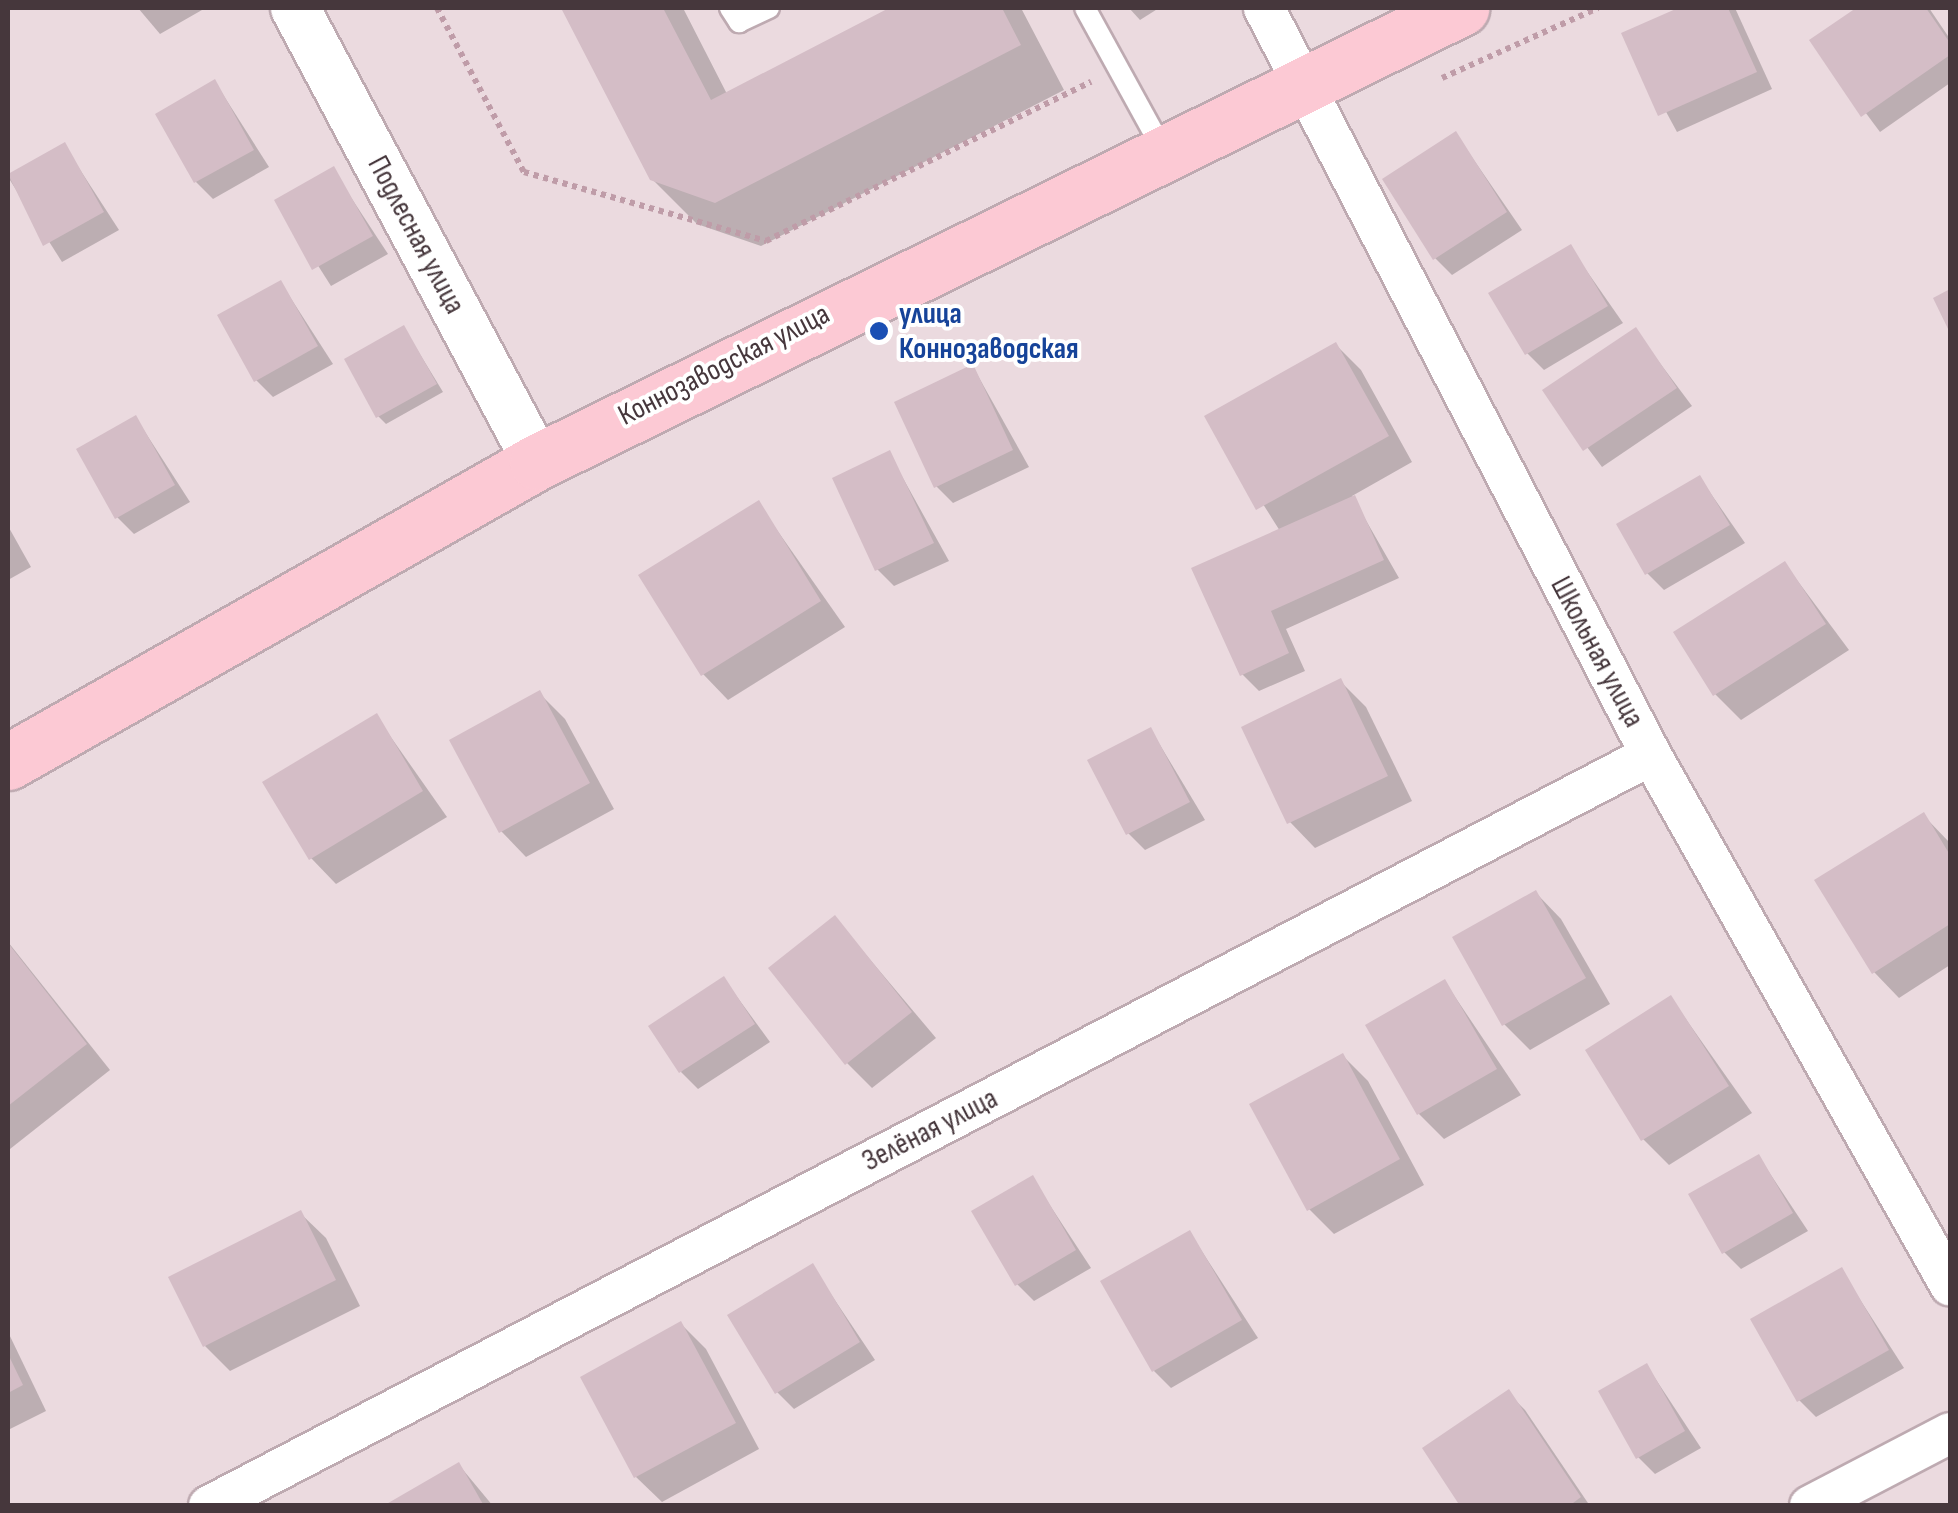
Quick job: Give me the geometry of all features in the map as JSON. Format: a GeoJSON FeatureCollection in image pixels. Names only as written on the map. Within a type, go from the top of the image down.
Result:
{"type":"FeatureCollection","features":[{"type":"Feature","properties":{"kind":"main road","name":"Коннозаводская улица"},"geometry":{"type":"LineString","coordinates":[[8,762],[538,462],[1462,8]]}},
{"type":"Feature","properties":{"kind":"street","name":"Подлесная улица"},"geometry":{"type":"LineString","coordinates":[[295,8],[538,462]]}},
{"type":"Feature","properties":{"kind":"street","name":"Школьная улица"},"geometry":{"type":"LineString","coordinates":[[1264,8],[1651,755],[1950,1285]]}},
{"type":"Feature","properties":{"kind":"street","name":"Зелёная улица"},"geometry":{"type":"LineString","coordinates":[[209,1506],[1651,755]]}},
{"type":"Feature","properties":{"kind":"street"},"geometry":{"type":"LineString","coordinates":[[1810,1506],[1950,1433]]}},
{"type":"Feature","properties":{"kind":"lane"},"geometry":{"type":"LineString","coordinates":[[730,8],[739,22],[769,8]]}},
{"type":"Feature","properties":{"kind":"lane"},"geometry":{"type":"LineString","coordinates":[[1085,8],[1164,152]]}},
{"type":"Feature","properties":{"kind":"path"},"geometry":{"type":"LineString","coordinates":[[437,8],[524,172],[766,241],[1119,69]]}},
{"type":"Feature","properties":{"kind":"path"},"geometry":{"type":"LineString","coordinates":[[1435,82],[1598,8]]}},
{"type":"Feature","properties":{"kind":"shaded area"},"geometry":{"type":"Polygon","coordinates":[[[8,8],[1950,8],[1950,1505],[8,1505],[8,8]]]}},
{"type":"Feature","properties":{"kind":"building"},"geometry":{"type":"Polygon","coordinates":[[[561,8],[663,8],[711,100],[889,8],[1002,8],[1021,45],[715,203],[650,180],[561,8]]]}},
{"type":"Feature","properties":{"kind":"building"},"geometry":{"type":"Polygon","coordinates":[[[1678,8],[1728,8],[1757,72],[1658,116],[1621,33],[1678,8]]]}},
{"type":"Feature","properties":{"kind":"building"},"geometry":{"type":"Polygon","coordinates":[[[1856,8],[1926,8],[1950,43],[1950,55],[1861,117],[1809,40],[1856,8]]]}},
{"type":"Feature","properties":{"kind":"building"},"geometry":{"type":"Polygon","coordinates":[[[215,79],[254,150],[194,183],[155,114],[215,79]]]}},
{"type":"Feature","properties":{"kind":"building"},"geometry":{"type":"Polygon","coordinates":[[[1456,131],[1507,212],[1433,260],[1382,179],[1456,131]]]}},
{"type":"Feature","properties":{"kind":"building"},"geometry":{"type":"Polygon","coordinates":[[[65,142],[104,212],[43,246],[8,174],[65,142]]]}},
{"type":"Feature","properties":{"kind":"building"},"geometry":{"type":"Polygon","coordinates":[[[334,166],[373,236],[312,270],[274,200],[334,166]]]}},
{"type":"Feature","properties":{"kind":"building"},"geometry":{"type":"Polygon","coordinates":[[[1571,244],[1608,306],[1525,355],[1488,293],[1571,244]]]}},
{"type":"Feature","properties":{"kind":"building"},"geometry":{"type":"Polygon","coordinates":[[[281,280],[318,346],[254,382],[217,315],[281,280]]]}},
{"type":"Feature","properties":{"kind":"building"},"geometry":{"type":"Polygon","coordinates":[[[1950,289],[1950,333],[1933,298],[1950,289]]]}},
{"type":"Feature","properties":{"kind":"building"},"geometry":{"type":"Polygon","coordinates":[[[404,325],[437,384],[376,418],[344,359],[404,325]]]}},
{"type":"Feature","properties":{"kind":"building"},"geometry":{"type":"Polygon","coordinates":[[[1636,327],[1677,388],[1583,451],[1542,390],[1636,327]]]}},
{"type":"Feature","properties":{"kind":"building"},"geometry":{"type":"Polygon","coordinates":[[[1336,342],[1389,436],[1256,510],[1204,416],[1336,342]]]}},
{"type":"Feature","properties":{"kind":"building"},"geometry":{"type":"Polygon","coordinates":[[[973,364],[1013,450],[934,488],[894,402],[973,364]]]}},
{"type":"Feature","properties":{"kind":"building"},"geometry":{"type":"Polygon","coordinates":[[[136,415],[175,485],[115,519],[76,449],[136,415]]]}},
{"type":"Feature","properties":{"kind":"building"},"geometry":{"type":"Polygon","coordinates":[[[890,450],[934,543],[875,571],[832,478],[890,450]]]}},
{"type":"Feature","properties":{"kind":"building"},"geometry":{"type":"Polygon","coordinates":[[[1700,475],[1730,525],[1645,575],[1616,524],[1700,475]]]}},
{"type":"Feature","properties":{"kind":"building"},"geometry":{"type":"Polygon","coordinates":[[[1355,495],[1384,560],[1271,611],[1289,653],[1240,676],[1191,568],[1355,495]]]}},
{"type":"Feature","properties":{"kind":"building"},"geometry":{"type":"Polygon","coordinates":[[[759,500],[821,601],[701,676],[638,575],[759,500]]]}},
{"type":"Feature","properties":{"kind":"building"},"geometry":{"type":"Polygon","coordinates":[[[1785,561],[1826,624],[1713,696],[1673,632],[1785,561]]]}},
{"type":"Feature","properties":{"kind":"building"},"geometry":{"type":"Polygon","coordinates":[[[1341,678],[1388,776],[1287,824],[1241,727],[1341,678]]]}},
{"type":"Feature","properties":{"kind":"building"},"geometry":{"type":"Polygon","coordinates":[[[540,690],[590,783],[499,833],[449,740],[540,690]]]}},
{"type":"Feature","properties":{"kind":"building"},"geometry":{"type":"Polygon","coordinates":[[[377,713],[423,791],[309,860],[262,782],[377,713]]]}},
{"type":"Feature","properties":{"kind":"building"},"geometry":{"type":"Polygon","coordinates":[[[1151,727],[1190,802],[1126,835],[1087,760],[1151,727]]]}},
{"type":"Feature","properties":{"kind":"building"},"geometry":{"type":"Polygon","coordinates":[[[1924,812],[1950,855],[1950,924],[1872,974],[1814,880],[1924,812]]]}},
{"type":"Feature","properties":{"kind":"building"},"geometry":{"type":"Polygon","coordinates":[[[1536,890],[1586,978],[1502,1026],[1452,937],[1536,890]]]}},
{"type":"Feature","properties":{"kind":"building"},"geometry":{"type":"Polygon","coordinates":[[[835,915],[912,1012],[845,1065],[768,968],[835,915]]]}},
{"type":"Feature","properties":{"kind":"building"},"geometry":{"type":"Polygon","coordinates":[[[8,943],[87,1044],[8,1106],[8,943]]]}},
{"type":"Feature","properties":{"kind":"building"},"geometry":{"type":"Polygon","coordinates":[[[724,976],[755,1024],[679,1073],[648,1026],[724,976]]]}},
{"type":"Feature","properties":{"kind":"building"},"geometry":{"type":"Polygon","coordinates":[[[1445,979],[1497,1069],[1417,1115],[1365,1025],[1445,979]]]}},
{"type":"Feature","properties":{"kind":"building"},"geometry":{"type":"Polygon","coordinates":[[[1671,995],[1729,1086],[1641,1141],[1585,1050],[1671,995]]]}},
{"type":"Feature","properties":{"kind":"building"},"geometry":{"type":"Polygon","coordinates":[[[1343,1053],[1400,1159],[1307,1211],[1249,1104],[1343,1053]]]}},
{"type":"Feature","properties":{"kind":"building"},"geometry":{"type":"Polygon","coordinates":[[[1759,1154],[1793,1213],[1722,1254],[1688,1194],[1759,1154]]]}},
{"type":"Feature","properties":{"kind":"building"},"geometry":{"type":"Polygon","coordinates":[[[1033,1175],[1076,1250],[1015,1286],[971,1211],[1033,1175]]]}},
{"type":"Feature","properties":{"kind":"building"},"geometry":{"type":"Polygon","coordinates":[[[301,1210],[336,1280],[203,1347],[168,1277],[301,1210]]]}},
{"type":"Feature","properties":{"kind":"building"},"geometry":{"type":"Polygon","coordinates":[[[1190,1230],[1242,1320],[1152,1372],[1100,1281],[1190,1230]]]}},
{"type":"Feature","properties":{"kind":"building"},"geometry":{"type":"Polygon","coordinates":[[[813,1263],[860,1342],[775,1394],[727,1315],[813,1263]]]}},
{"type":"Feature","properties":{"kind":"building"},"geometry":{"type":"Polygon","coordinates":[[[1842,1267],[1889,1350],[1797,1402],[1750,1319],[1842,1267]]]}},
{"type":"Feature","properties":{"kind":"building"},"geometry":{"type":"Polygon","coordinates":[[[681,1321],[736,1423],[634,1478],[580,1377],[681,1321]]]}},
{"type":"Feature","properties":{"kind":"building"},"geometry":{"type":"Polygon","coordinates":[[[8,1354],[23,1385],[8,1393],[8,1354]]]}},
{"type":"Feature","properties":{"kind":"building"},"geometry":{"type":"Polygon","coordinates":[[[1647,1363],[1685,1431],[1636,1459],[1598,1391],[1647,1363]]]}},
{"type":"Feature","properties":{"kind":"building"},"geometry":{"type":"Polygon","coordinates":[[[1509,1389],[1581,1497],[1569,1506],[1460,1506],[1422,1448],[1509,1389]]]}},
{"type":"Feature","properties":{"kind":"building"},"geometry":{"type":"Polygon","coordinates":[[[459,1462],[484,1506],[383,1506],[459,1462]]]}},
{"type":"Feature","properties":{"kind":"place","name":"улица Коннозаводская"},"geometry":{"type":"Point","coordinates":[879,331]}}]}
